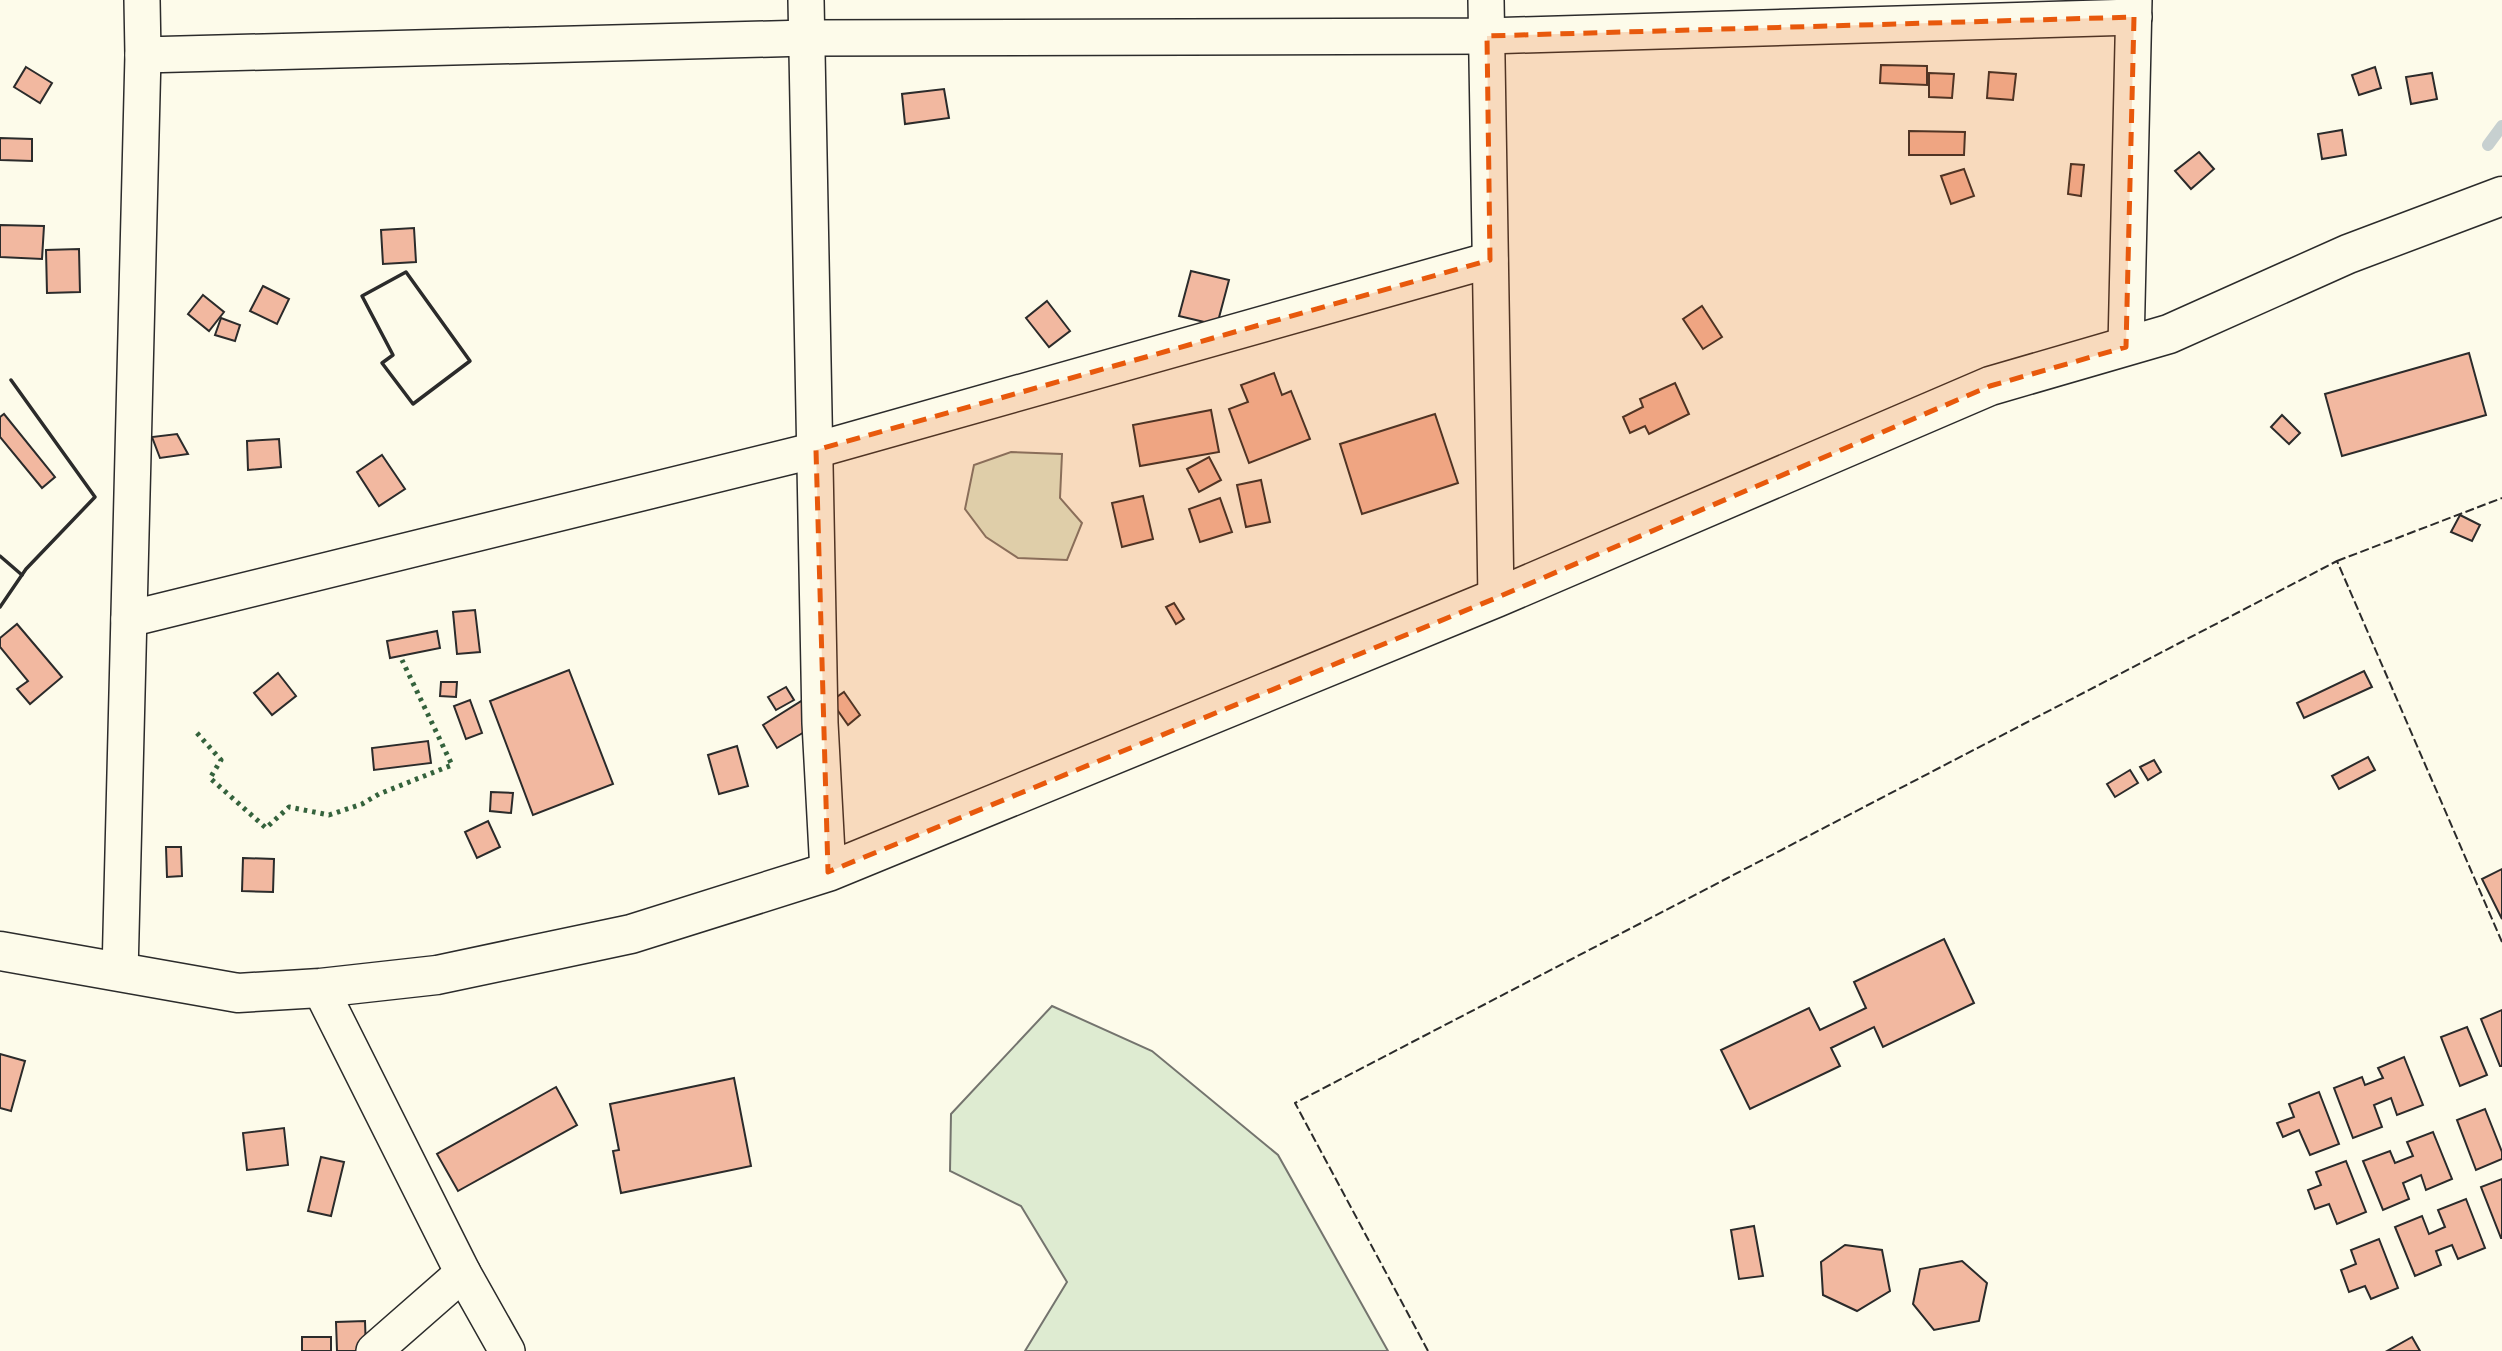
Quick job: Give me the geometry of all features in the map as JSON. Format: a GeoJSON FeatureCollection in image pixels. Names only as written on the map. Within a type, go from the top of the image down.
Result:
{"type":"FeatureCollection","features":[{"type":"Feature","properties":{"kind":"street"},"geometry":{"type":"LineString","coordinates":[[120,973],[142,0]]}},
{"type":"Feature","properties":{"kind":"street"},"geometry":{"type":"LineString","coordinates":[[806,0],[820,723],[828,872]]}},
{"type":"Feature","properties":{"kind":"street"},"geometry":{"type":"LineString","coordinates":[[1486,0],[1496,598]]}},
{"type":"Feature","properties":{"kind":"street"},"geometry":{"type":"LineString","coordinates":[[142,55],[807,38],[1487,36],[2134,8],[2126,347]]}},
{"type":"Feature","properties":{"kind":"street"},"geometry":{"type":"LineString","coordinates":[[0,951],[238,993],[320,988],[437,975],[631,934],[828,872],[1496,598],[1990,386],[2169,334],[2348,254],[2502,196]]}},
{"type":"Feature","properties":{"kind":"street"},"geometry":{"type":"LineString","coordinates":[[129,619],[816,450],[1490,260]]}},
{"type":"Feature","properties":{"kind":"street"},"geometry":{"type":"LineString","coordinates":[[320,988],[463,1273],[507,1351]]}},
{"type":"Feature","properties":{"kind":"street"},"geometry":{"type":"LineString","coordinates":[[374,1351],[463,1273]]}},
{"type":"Feature","properties":{"kind":"highlighted area"},"geometry":{"type":"Polygon","coordinates":[[[2134,17],[2126,347],[1990,386],[1496,598],[828,872],[816,450],[1490,260],[1487,36],[2134,17]]]}},
{"type":"Feature","properties":{"kind":"green space"},"geometry":{"type":"Polygon","coordinates":[[[1011,452],[1062,454],[1060,498],[1082,523],[1067,560],[1018,558],[986,537],[965,509],[974,465],[1011,452]]]}},
{"type":"Feature","properties":{"kind":"green space"},"geometry":{"type":"Polygon","coordinates":[[[1052,1006],[1152,1051],[1278,1155],[1388,1351],[1025,1351],[1067,1282],[1021,1206],[950,1171],[951,1114],[1052,1006]]]}},
{"type":"Feature","properties":{"kind":"building"},"geometry":{"type":"Polygon","coordinates":[[[1881,65],[1927,66],[1927,85],[1880,83],[1881,65]]]}},
{"type":"Feature","properties":{"kind":"building"},"geometry":{"type":"Polygon","coordinates":[[[26,67],[52,83],[40,103],[14,87],[26,67]]]}},
{"type":"Feature","properties":{"kind":"building"},"geometry":{"type":"Polygon","coordinates":[[[2375,67],[2381,88],[2359,95],[2352,75],[2375,67]]]}},
{"type":"Feature","properties":{"kind":"building"},"geometry":{"type":"Polygon","coordinates":[[[1989,72],[2016,74],[2013,100],[1987,98],[1989,72]]]}},
{"type":"Feature","properties":{"kind":"building"},"geometry":{"type":"Polygon","coordinates":[[[1929,73],[1954,74],[1952,98],[1929,97],[1929,73]]]}},
{"type":"Feature","properties":{"kind":"building"},"geometry":{"type":"Polygon","coordinates":[[[2432,73],[2437,99],[2411,104],[2406,77],[2432,73]]]}},
{"type":"Feature","properties":{"kind":"building"},"geometry":{"type":"Polygon","coordinates":[[[944,89],[949,118],[905,124],[902,94],[944,89]]]}},
{"type":"Feature","properties":{"kind":"building"},"geometry":{"type":"Polygon","coordinates":[[[2342,130],[2346,155],[2322,159],[2318,134],[2342,130]]]}},
{"type":"Feature","properties":{"kind":"building"},"geometry":{"type":"Polygon","coordinates":[[[1909,131],[1965,132],[1964,155],[1909,155],[1909,131]]]}},
{"type":"Feature","properties":{"kind":"building"},"geometry":{"type":"Polygon","coordinates":[[[0,138],[32,139],[32,161],[0,160],[0,138]]]}},
{"type":"Feature","properties":{"kind":"building"},"geometry":{"type":"Polygon","coordinates":[[[2199,152],[2214,169],[2191,189],[2175,171],[2199,152]]]}},
{"type":"Feature","properties":{"kind":"building"},"geometry":{"type":"Polygon","coordinates":[[[2071,164],[2084,165],[2081,196],[2068,194],[2071,164]]]}},
{"type":"Feature","properties":{"kind":"building"},"geometry":{"type":"Polygon","coordinates":[[[1964,169],[1974,196],[1951,204],[1941,176],[1964,169]]]}},
{"type":"Feature","properties":{"kind":"building"},"geometry":{"type":"Polygon","coordinates":[[[0,225],[44,226],[42,259],[0,257],[0,225]]]}},
{"type":"Feature","properties":{"kind":"building"},"geometry":{"type":"Polygon","coordinates":[[[414,228],[416,262],[383,264],[381,230],[414,228]]]}},
{"type":"Feature","properties":{"kind":"building"},"geometry":{"type":"Polygon","coordinates":[[[79,249],[80,292],[47,293],[46,250],[79,249]]]}},
{"type":"Feature","properties":{"kind":"building"},"geometry":{"type":"Polygon","coordinates":[[[1191,271],[1229,280],[1217,325],[1179,316],[1191,271]]]}},
{"type":"Feature","properties":{"kind":"building"},"geometry":{"type":"Polygon","coordinates":[[[263,286],[289,299],[277,324],[250,311],[263,286]]]}},
{"type":"Feature","properties":{"kind":"building"},"geometry":{"type":"Polygon","coordinates":[[[203,295],[224,312],[209,331],[188,314],[203,295]]]}},
{"type":"Feature","properties":{"kind":"building"},"geometry":{"type":"Polygon","coordinates":[[[1047,301],[1070,331],[1049,347],[1026,318],[1047,301]]]}},
{"type":"Feature","properties":{"kind":"building"},"geometry":{"type":"Polygon","coordinates":[[[1702,306],[1722,337],[1703,349],[1683,319],[1702,306]]]}},
{"type":"Feature","properties":{"kind":"building"},"geometry":{"type":"Polygon","coordinates":[[[221,318],[240,325],[235,341],[215,335],[221,318]]]}},
{"type":"Feature","properties":{"kind":"building"},"geometry":{"type":"Polygon","coordinates":[[[2469,353],[2486,415],[2342,456],[2325,394],[2469,353]]]}},
{"type":"Feature","properties":{"kind":"building"},"geometry":{"type":"Polygon","coordinates":[[[1274,373],[1282,395],[1291,391],[1310,439],[1249,463],[1229,409],[1248,402],[1241,385],[1274,373]]]}},
{"type":"Feature","properties":{"kind":"building"},"geometry":{"type":"Polygon","coordinates":[[[1675,383],[1689,414],[1649,434],[1645,426],[1630,433],[1623,417],[1643,407],[1640,399],[1675,383]]]}},
{"type":"Feature","properties":{"kind":"building"},"geometry":{"type":"Polygon","coordinates":[[[1211,410],[1219,452],[1140,466],[1133,425],[1211,410]]]}},
{"type":"Feature","properties":{"kind":"building"},"geometry":{"type":"Polygon","coordinates":[[[4,414],[55,477],[42,488],[0,437],[0,417],[4,414]]]}},
{"type":"Feature","properties":{"kind":"building"},"geometry":{"type":"Polygon","coordinates":[[[1435,414],[1458,483],[1362,514],[1340,444],[1435,414]]]}},
{"type":"Feature","properties":{"kind":"building"},"geometry":{"type":"Polygon","coordinates":[[[2282,415],[2300,433],[2289,444],[2271,427],[2282,415]]]}},
{"type":"Feature","properties":{"kind":"building"},"geometry":{"type":"Polygon","coordinates":[[[177,434],[188,454],[160,458],[152,437],[177,434]]]}},
{"type":"Feature","properties":{"kind":"building"},"geometry":{"type":"Polygon","coordinates":[[[279,439],[281,467],[248,470],[247,441],[279,439]]]}},
{"type":"Feature","properties":{"kind":"building"},"geometry":{"type":"Polygon","coordinates":[[[382,455],[405,489],[379,506],[357,472],[382,455]]]}},
{"type":"Feature","properties":{"kind":"building"},"geometry":{"type":"Polygon","coordinates":[[[1209,457],[1221,480],[1199,492],[1187,469],[1209,457]]]}},
{"type":"Feature","properties":{"kind":"building"},"geometry":{"type":"Polygon","coordinates":[[[1261,480],[1270,522],[1246,527],[1237,485],[1261,480]]]}},
{"type":"Feature","properties":{"kind":"building"},"geometry":{"type":"Polygon","coordinates":[[[1143,496],[1153,539],[1122,547],[1112,503],[1143,496]]]}},
{"type":"Feature","properties":{"kind":"building"},"geometry":{"type":"Polygon","coordinates":[[[1220,498],[1232,532],[1200,542],[1189,509],[1220,498]]]}},
{"type":"Feature","properties":{"kind":"building"},"geometry":{"type":"Polygon","coordinates":[[[2460,515],[2480,525],[2472,541],[2451,532],[2460,515]]]}},
{"type":"Feature","properties":{"kind":"building"},"geometry":{"type":"Polygon","coordinates":[[[1174,603],[1184,619],[1176,624],[1166,607],[1174,603]]]}},
{"type":"Feature","properties":{"kind":"building"},"geometry":{"type":"Polygon","coordinates":[[[475,610],[480,652],[457,654],[453,612],[475,610]]]}},
{"type":"Feature","properties":{"kind":"building"},"geometry":{"type":"Polygon","coordinates":[[[17,624],[62,677],[30,704],[17,689],[28,681],[0,647],[0,638],[17,624]]]}},
{"type":"Feature","properties":{"kind":"building"},"geometry":{"type":"Polygon","coordinates":[[[437,631],[440,648],[390,658],[387,641],[437,631]]]}},
{"type":"Feature","properties":{"kind":"building"},"geometry":{"type":"Polygon","coordinates":[[[569,670],[613,784],[533,815],[490,701],[569,670]]]}},
{"type":"Feature","properties":{"kind":"building"},"geometry":{"type":"Polygon","coordinates":[[[2364,671],[2372,687],[2304,718],[2297,703],[2364,671]]]}},
{"type":"Feature","properties":{"kind":"building"},"geometry":{"type":"Polygon","coordinates":[[[278,673],[296,696],[272,715],[254,693],[278,673]]]}},
{"type":"Feature","properties":{"kind":"building"},"geometry":{"type":"Polygon","coordinates":[[[441,682],[457,682],[456,697],[440,696],[441,682]]]}},
{"type":"Feature","properties":{"kind":"building"},"geometry":{"type":"Polygon","coordinates":[[[786,687],[794,700],[776,710],[768,697],[786,687]]]}},
{"type":"Feature","properties":{"kind":"building"},"geometry":{"type":"Polygon","coordinates":[[[844,692],[860,715],[848,725],[831,701],[844,692]]]}},
{"type":"Feature","properties":{"kind":"building"},"geometry":{"type":"Polygon","coordinates":[[[470,700],[482,733],[466,739],[454,706],[470,700]]]}},
{"type":"Feature","properties":{"kind":"building"},"geometry":{"type":"Polygon","coordinates":[[[803,700],[818,724],[777,748],[763,725],[803,700]]]}},
{"type":"Feature","properties":{"kind":"building"},"geometry":{"type":"Polygon","coordinates":[[[428,741],[431,763],[374,770],[372,748],[428,741]]]}},
{"type":"Feature","properties":{"kind":"building"},"geometry":{"type":"Polygon","coordinates":[[[737,746],[748,786],[719,794],[708,755],[737,746]]]}},
{"type":"Feature","properties":{"kind":"building"},"geometry":{"type":"Polygon","coordinates":[[[2368,757],[2375,770],[2339,789],[2332,776],[2368,757]]]}},
{"type":"Feature","properties":{"kind":"building"},"geometry":{"type":"Polygon","coordinates":[[[2154,760],[2161,772],[2148,780],[2140,767],[2154,760]]]}},
{"type":"Feature","properties":{"kind":"building"},"geometry":{"type":"Polygon","coordinates":[[[2130,770],[2138,783],[2115,797],[2107,784],[2130,770]]]}},
{"type":"Feature","properties":{"kind":"building"},"geometry":{"type":"Polygon","coordinates":[[[491,792],[513,793],[511,813],[490,811],[491,792]]]}},
{"type":"Feature","properties":{"kind":"building"},"geometry":{"type":"Polygon","coordinates":[[[488,821],[500,847],[477,858],[465,832],[488,821]]]}},
{"type":"Feature","properties":{"kind":"building"},"geometry":{"type":"Polygon","coordinates":[[[166,847],[181,847],[182,876],[167,877],[166,847]]]}},
{"type":"Feature","properties":{"kind":"building"},"geometry":{"type":"Polygon","coordinates":[[[243,858],[274,859],[273,892],[242,891],[243,858]]]}},
{"type":"Feature","properties":{"kind":"building"},"geometry":{"type":"Polygon","coordinates":[[[2502,869],[2502,919],[2482,879],[2502,869]]]}},
{"type":"Feature","properties":{"kind":"building"},"geometry":{"type":"Polygon","coordinates":[[[1944,939],[1974,1003],[1883,1047],[1874,1027],[1831,1048],[1840,1066],[1750,1109],[1721,1050],[1809,1008],[1820,1030],[1866,1008],[1854,982],[1944,939]]]}},
{"type":"Feature","properties":{"kind":"building"},"geometry":{"type":"Polygon","coordinates":[[[2502,1010],[2502,1066],[2500,1066],[2481,1019],[2502,1010]]]}},
{"type":"Feature","properties":{"kind":"building"},"geometry":{"type":"Polygon","coordinates":[[[2467,1027],[2487,1075],[2460,1086],[2441,1037],[2467,1027]]]}},
{"type":"Feature","properties":{"kind":"building"},"geometry":{"type":"Polygon","coordinates":[[[0,1054],[25,1061],[11,1111],[0,1108],[0,1054]]]}},
{"type":"Feature","properties":{"kind":"building"},"geometry":{"type":"Polygon","coordinates":[[[2404,1057],[2423,1105],[2397,1115],[2391,1098],[2374,1105],[2382,1127],[2353,1138],[2334,1088],[2362,1077],[2365,1085],[2383,1078],[2378,1068],[2404,1057]]]}},
{"type":"Feature","properties":{"kind":"building"},"geometry":{"type":"Polygon","coordinates":[[[734,1078],[751,1166],[621,1193],[613,1151],[619,1150],[610,1104],[734,1078]]]}},
{"type":"Feature","properties":{"kind":"building"},"geometry":{"type":"Polygon","coordinates":[[[556,1087],[577,1125],[458,1191],[437,1154],[556,1087]]]}},
{"type":"Feature","properties":{"kind":"building"},"geometry":{"type":"Polygon","coordinates":[[[2319,1092],[2339,1144],[2310,1155],[2299,1130],[2283,1137],[2277,1123],[2294,1117],[2289,1104],[2319,1092]]]}},
{"type":"Feature","properties":{"kind":"building"},"geometry":{"type":"Polygon","coordinates":[[[2485,1109],[2502,1152],[2502,1159],[2476,1170],[2457,1120],[2485,1109]]]}},
{"type":"Feature","properties":{"kind":"building"},"geometry":{"type":"Polygon","coordinates":[[[284,1128],[288,1165],[247,1170],[243,1133],[284,1128]]]}},
{"type":"Feature","properties":{"kind":"building"},"geometry":{"type":"Polygon","coordinates":[[[2433,1132],[2452,1179],[2426,1190],[2421,1175],[2403,1183],[2409,1199],[2383,1210],[2363,1161],[2390,1151],[2395,1163],[2413,1156],[2407,1142],[2433,1132]]]}},
{"type":"Feature","properties":{"kind":"building"},"geometry":{"type":"Polygon","coordinates":[[[321,1157],[344,1162],[331,1216],[308,1211],[321,1157]]]}},
{"type":"Feature","properties":{"kind":"building"},"geometry":{"type":"Polygon","coordinates":[[[2346,1161],[2366,1212],[2337,1224],[2329,1204],[2315,1209],[2308,1190],[2321,1185],[2316,1172],[2346,1161]]]}},
{"type":"Feature","properties":{"kind":"building"},"geometry":{"type":"Polygon","coordinates":[[[2502,1179],[2502,1238],[2501,1238],[2481,1187],[2502,1179]]]}},
{"type":"Feature","properties":{"kind":"building"},"geometry":{"type":"Polygon","coordinates":[[[2466,1199],[2485,1248],[2458,1259],[2452,1245],[2436,1251],[2441,1265],[2415,1276],[2395,1227],[2422,1216],[2429,1234],[2445,1227],[2438,1210],[2466,1199]]]}},
{"type":"Feature","properties":{"kind":"building"},"geometry":{"type":"Polygon","coordinates":[[[1754,1226],[1763,1276],[1739,1279],[1731,1230],[1754,1226]]]}},
{"type":"Feature","properties":{"kind":"building"},"geometry":{"type":"Polygon","coordinates":[[[2379,1239],[2398,1288],[2371,1299],[2365,1286],[2349,1292],[2341,1270],[2356,1264],[2351,1250],[2379,1239]]]}},
{"type":"Feature","properties":{"kind":"building"},"geometry":{"type":"Polygon","coordinates":[[[1845,1245],[1882,1250],[1890,1291],[1857,1311],[1823,1295],[1821,1262],[1845,1245]]]}},
{"type":"Feature","properties":{"kind":"building"},"geometry":{"type":"Polygon","coordinates":[[[1962,1261],[1987,1283],[1979,1321],[1934,1330],[1913,1304],[1920,1269],[1962,1261]]]}},
{"type":"Feature","properties":{"kind":"building"},"geometry":{"type":"Polygon","coordinates":[[[365,1321],[366,1351],[337,1351],[336,1322],[365,1321]]]}},
{"type":"Feature","properties":{"kind":"building"},"geometry":{"type":"Polygon","coordinates":[[[302,1337],[331,1337],[331,1351],[302,1351],[302,1337]]]}},
{"type":"Feature","properties":{"kind":"building"},"geometry":{"type":"Polygon","coordinates":[[[2412,1337],[2420,1351],[2387,1351],[2412,1337]]]}},
{"type":"Feature","properties":{"kind":"waterway"},"geometry":{"type":"LineString","coordinates":[[2488,145],[2502,126]]}},
{"type":"Feature","properties":{"kind":"hedge"},"geometry":{"type":"LineString","coordinates":[[197,733],[221,760],[210,778],[266,828],[289,807],[329,815],[362,804],[379,794],[452,765],[402,660]]}},
{"type":"Feature","properties":{"kind":"fence"},"geometry":{"type":"LineString","coordinates":[[2337,561],[2502,498]]}},
{"type":"Feature","properties":{"kind":"fence"},"geometry":{"type":"LineString","coordinates":[[1428,1351],[1295,1103],[2337,561],[2502,942]]}},
{"type":"Feature","properties":{"kind":"wall"},"geometry":{"type":"LineString","coordinates":[[406,272],[470,361],[413,404],[382,363],[393,355],[362,296],[406,272]]}},
{"type":"Feature","properties":{"kind":"wall"},"geometry":{"type":"LineString","coordinates":[[0,607],[26,569],[95,497],[11,380]]}},
{"type":"Feature","properties":{"kind":"wall"},"geometry":{"type":"LineString","coordinates":[[0,556],[22,575]]}}]}
